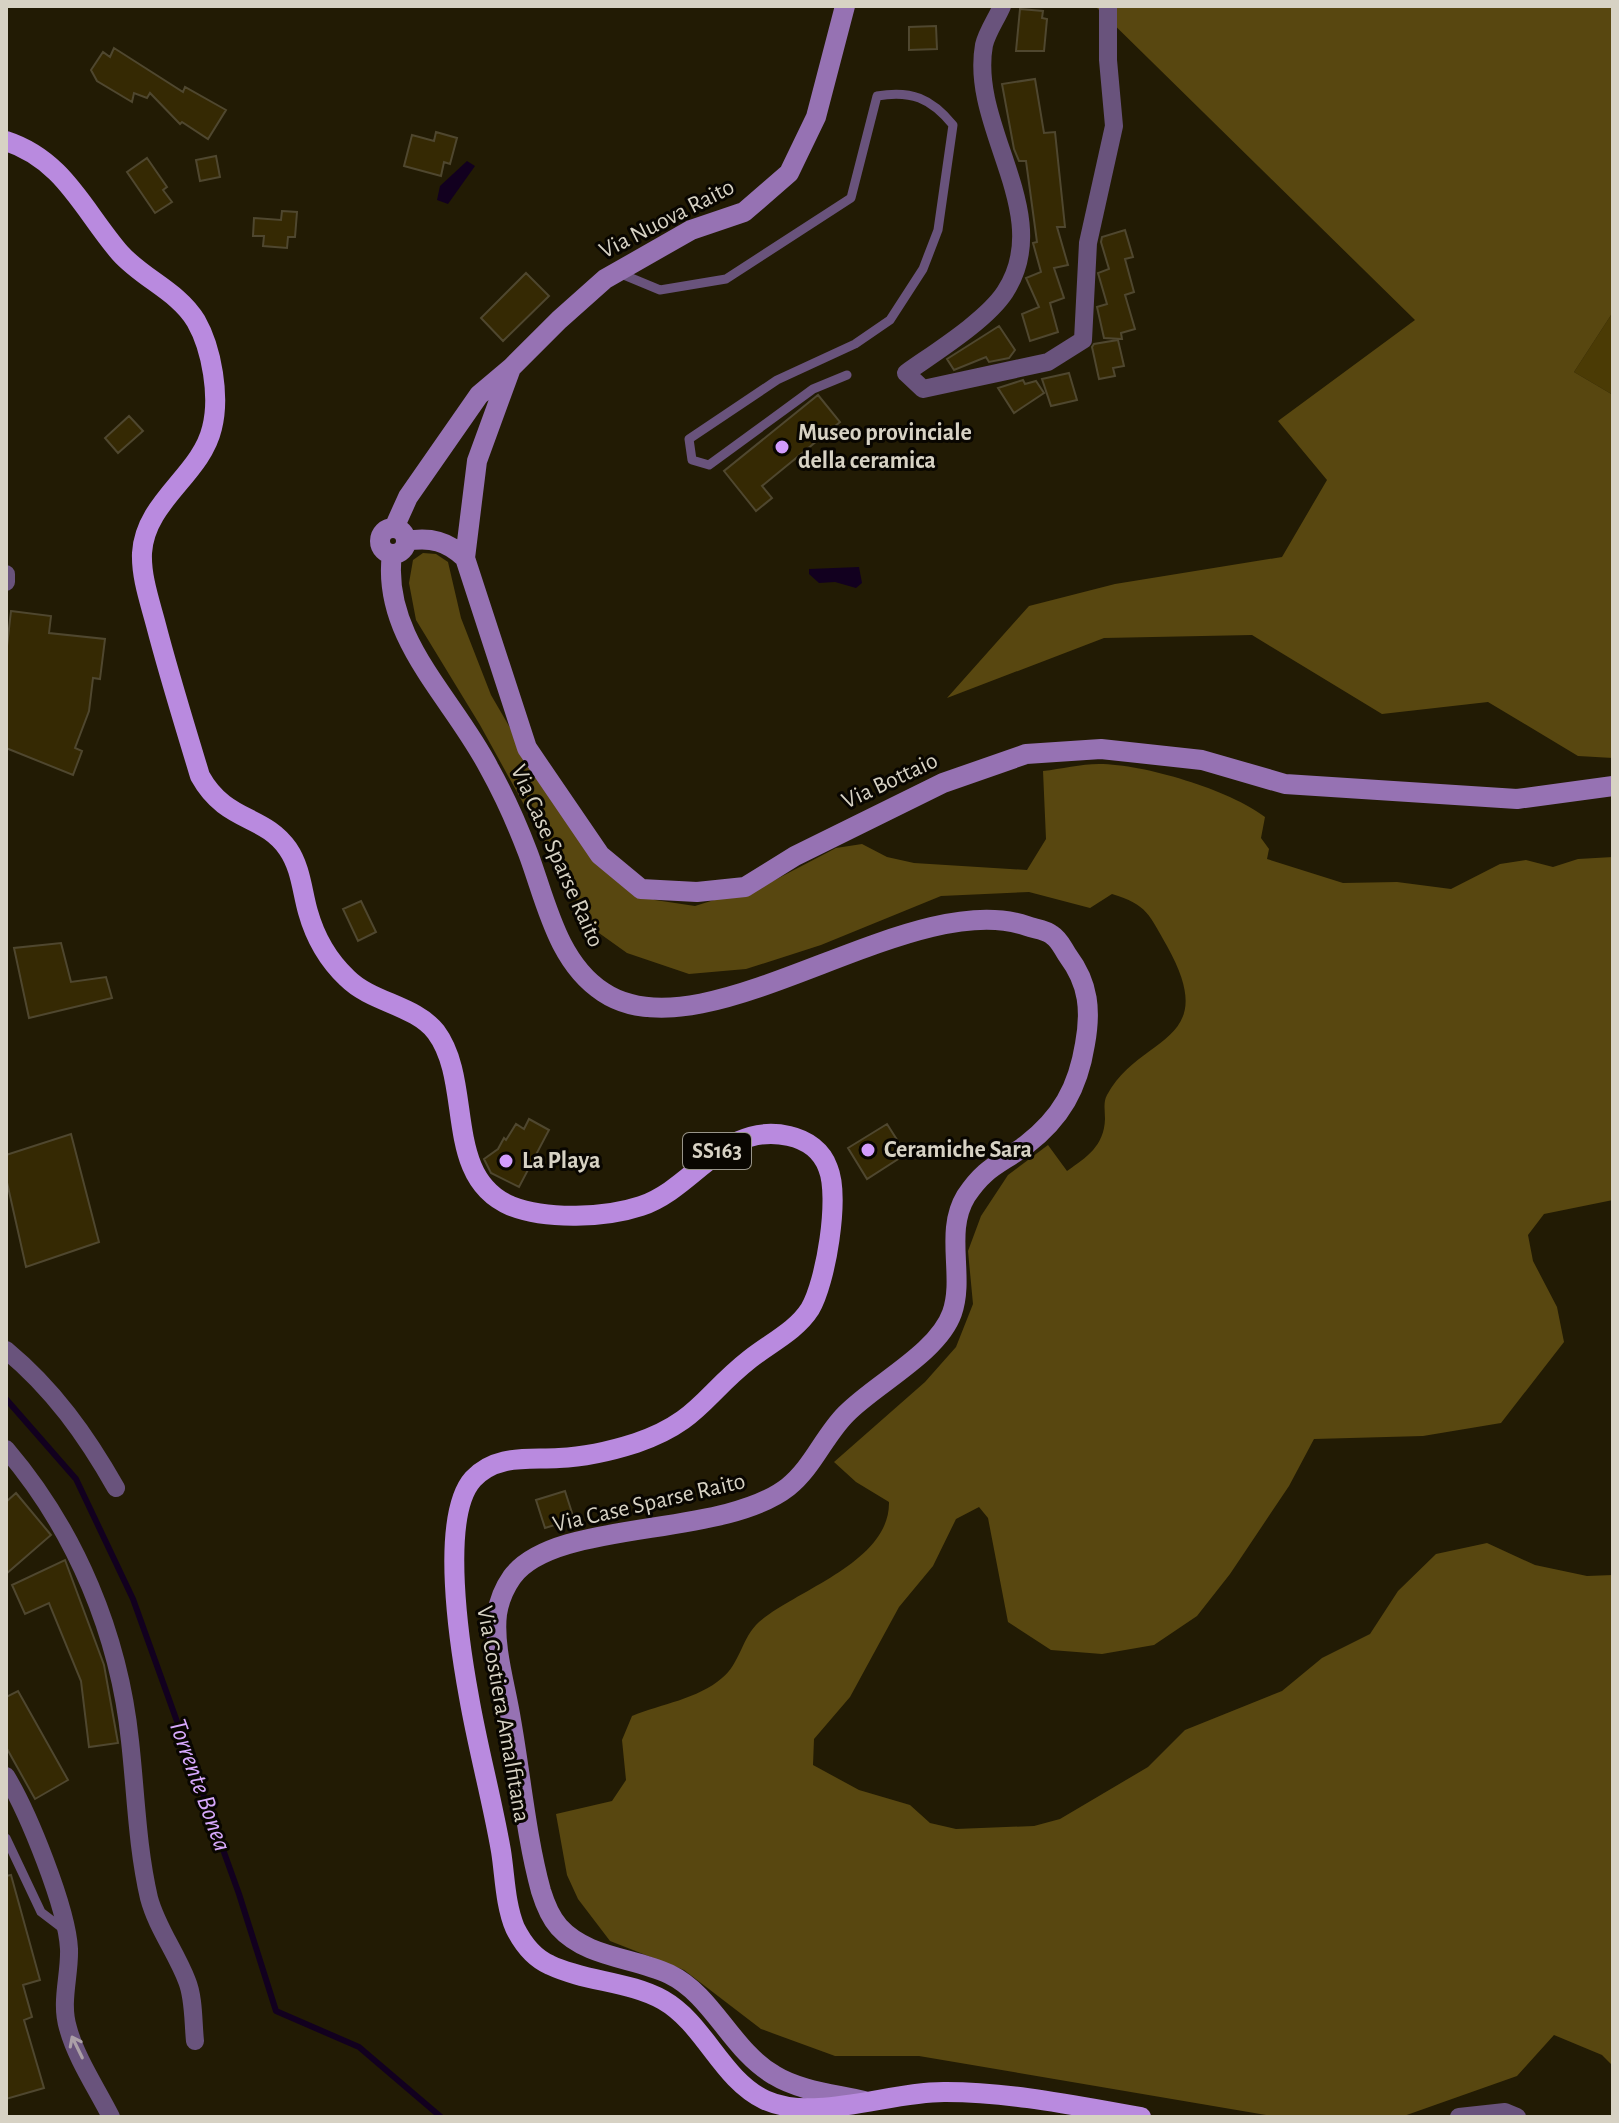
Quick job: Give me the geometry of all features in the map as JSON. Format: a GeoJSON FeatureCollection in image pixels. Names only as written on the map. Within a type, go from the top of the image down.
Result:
{"type":"FeatureCollection","features":[{"type":"Feature","properties":{"kind":"main road","name":"Via Costiera Amalfitana"},"geometry":{"type":"LineString","coordinates":[[6,141],[39,157],[69,182],[121,253],[179,301],[201,331],[212,372],[213,426],[197,457],[156,513],[142,553],[147,590],[200,776],[209,792],[228,811],[256,823],[288,848],[297,867],[309,917],[321,947],[342,974],[368,995],[412,1014],[434,1030],[448,1062],[467,1150],[479,1182],[509,1205],[545,1213],[634,1209],[665,1195],[716,1152],[748,1138],[770,1134],[801,1140],[820,1153],[829,1168],[832,1202],[821,1279],[814,1301],[801,1321],[746,1361],[688,1419],[672,1429],[611,1450],[560,1458],[519,1458],[479,1472],[460,1498],[456,1595],[459,1643],[488,1781],[509,1911],[523,1942],[546,1964],[659,1998],[690,2023],[738,2080],[770,2103],[798,2109],[864,2101]]}},
{"type":"Feature","properties":{"kind":"main road","name":"SS163"},"geometry":{"type":"LineString","coordinates":[[864,2101],[901,2094],[977,2093],[1141,2117]]}},
{"type":"Feature","properties":{"kind":"street","name":"Via Nuova Raito"},"geometry":{"type":"LineString","coordinates":[[511,368],[559,320],[617,272],[691,230],[744,212],[789,173],[816,117],[845,6]]}},
{"type":"Feature","properties":{"kind":"street"},"geometry":{"type":"LineString","coordinates":[[1002,6],[984,43],[984,82],[989,119],[1018,202],[1020,254],[1005,292],[963,332],[906,373],[923,389],[1048,362],[1083,340],[1088,243],[1114,126],[1108,6]]}},
{"type":"Feature","properties":{"kind":"street"},"geometry":{"type":"LineString","coordinates":[[465,558],[477,461],[511,368]]}},
{"type":"Feature","properties":{"kind":"street","name":"Via Case Sparse Raito"},"geometry":{"type":"LineString","coordinates":[[511,368],[479,395],[408,497],[397,541],[390,597],[405,636],[469,728],[493,776],[572,961],[603,993],[647,1011],[691,1007],[936,926],[1008,919],[1053,935],[1080,972],[1090,1004],[1081,1070],[1070,1098],[1052,1122],[1024,1146],[981,1173],[960,1207],[954,1260],[958,1281],[955,1304],[948,1324],[937,1337],[858,1402],[839,1420],[810,1464],[790,1485],[758,1506],[585,1540],[553,1551],[523,1565],[510,1579],[496,1617],[529,1830],[540,1887],[553,1918],[579,1944],[674,1975],[693,1991],[751,2057],[779,2078],[864,2101]]}},
{"type":"Feature","properties":{"kind":"street"},"geometry":{"type":"LineString","coordinates":[[397,541],[427,539],[451,544],[465,558]]}},
{"type":"Feature","properties":{"kind":"street","name":"Via Bottaio"},"geometry":{"type":"LineString","coordinates":[[465,558],[527,748],[600,855],[641,889],[697,892],[745,887],[795,856],[943,783],[1026,754],[1101,749],[1202,760],[1285,784],[1517,799],[1613,786]]}},
{"type":"Feature","properties":{"kind":"street"},"geometry":{"type":"LineString","coordinates":[[6,574],[6,582]]}},
{"type":"Feature","properties":{"kind":"street"},"geometry":{"type":"LineString","coordinates":[[6,1350],[38,1379],[88,1438],[116,1488]]}},
{"type":"Feature","properties":{"kind":"street"},"geometry":{"type":"LineString","coordinates":[[6,1449],[29,1477],[66,1538],[92,1590],[116,1654],[147,1889],[165,1941],[188,1983],[195,2041]]}},
{"type":"Feature","properties":{"kind":"street"},"geometry":{"type":"LineString","coordinates":[[6,1776],[32,1832],[65,1930],[69,1949],[64,1982],[67,2028],[111,2117]]}},
{"type":"Feature","properties":{"kind":"street"},"geometry":{"type":"LineString","coordinates":[[1459,2117],[1505,2112],[1517,2117]]}},
{"type":"Feature","properties":{"kind":"lane"},"geometry":{"type":"LineString","coordinates":[[617,272],[660,290],[726,279],[851,198],[877,96],[898,92],[928,99],[953,125],[949,171],[933,243],[923,269],[890,320],[855,344],[777,380],[689,439],[692,460],[709,465],[813,389],[847,375]]}},
{"type":"Feature","properties":{"kind":"lane"},"geometry":{"type":"LineString","coordinates":[[6,1838],[41,1912],[65,1930]]}},
{"type":"Feature","properties":{"kind":"shaded area"},"geometry":{"type":"Polygon","coordinates":[[[1095,6],[1613,6],[1613,312],[1574,372],[1613,395],[1613,758],[1578,756],[1488,702],[1382,714],[1252,635],[1104,638],[947,698],[1029,606],[1115,584],[1282,557],[1327,480],[1278,421],[1415,320],[1095,6]]]}},
{"type":"Feature","properties":{"kind":"shaded area"},"geometry":{"type":"Polygon","coordinates":[[[467,161],[475,166],[448,204],[437,200],[440,186],[467,161]]]}},
{"type":"Feature","properties":{"kind":"shaded area"},"geometry":{"type":"Polygon","coordinates":[[[1613,312],[1613,395],[1574,372],[1613,312]]]}},
{"type":"Feature","properties":{"kind":"shaded area"},"geometry":{"type":"Polygon","coordinates":[[[423,553],[436,554],[448,562],[461,618],[491,695],[530,762],[618,877],[655,900],[695,906],[771,882],[836,848],[862,844],[887,857],[914,863],[1027,870],[1046,839],[1043,771],[1092,764],[1139,768],[1186,780],[1231,797],[1265,817],[1261,838],[1269,849],[1267,859],[1343,883],[1397,882],[1451,889],[1500,864],[1526,860],[1553,867],[1578,859],[1613,857],[1613,1200],[1544,1214],[1528,1235],[1533,1261],[1557,1307],[1564,1342],[1501,1423],[1423,1436],[1314,1439],[1289,1486],[1230,1574],[1197,1616],[1154,1645],[1102,1654],[1051,1650],[1008,1622],[988,1518],[979,1507],[956,1519],[933,1566],[899,1607],[850,1697],[814,1739],[813,1765],[859,1790],[910,1805],[930,1823],[956,1829],[1034,1826],[1060,1819],[1148,1767],[1185,1730],[1282,1691],[1322,1658],[1370,1634],[1398,1591],[1436,1554],[1487,1543],[1535,1565],[1587,1576],[1613,1575],[1613,2066],[1602,2055],[1554,2035],[1517,2076],[1401,2117],[1278,2117],[919,2056],[835,2056],[761,2029],[684,1970],[610,1941],[578,1899],[567,1875],[556,1814],[612,1801],[626,1780],[622,1740],[632,1716],[691,1696],[712,1685],[728,1672],[759,1622],[839,1572],[859,1558],[875,1541],[885,1523],[889,1502],[856,1482],[834,1462],[925,1382],[956,1347],[973,1304],[968,1251],[981,1216],[1008,1175],[1048,1145],[1067,1171],[1088,1156],[1098,1144],[1104,1128],[1107,1095],[1138,1059],[1170,1034],[1181,1020],[1186,1002],[1182,978],[1151,919],[1133,902],[1112,894],[1090,908],[1029,892],[941,896],[821,945],[746,969],[689,974],[627,953],[592,928],[480,725],[416,620],[409,583],[413,560],[423,553]]]}},
{"type":"Feature","properties":{"kind":"shaded area"},"geometry":{"type":"Polygon","coordinates":[[[859,567],[862,583],[856,588],[835,582],[819,583],[809,574],[809,569],[859,567]]]}},
{"type":"Feature","properties":{"kind":"building"},"geometry":{"type":"Polygon","coordinates":[[[1020,9],[1043,11],[1042,18],[1047,19],[1044,51],[1016,51],[1020,9]]]}},
{"type":"Feature","properties":{"kind":"building"},"geometry":{"type":"Polygon","coordinates":[[[936,26],[937,49],[909,50],[909,27],[936,26]]]}},
{"type":"Feature","properties":{"kind":"building"},"geometry":{"type":"Polygon","coordinates":[[[114,48],[183,92],[185,87],[226,110],[208,139],[182,122],[180,124],[150,93],[147,98],[134,93],[132,102],[97,81],[91,70],[103,52],[110,57],[114,48]]]}},
{"type":"Feature","properties":{"kind":"building"},"geometry":{"type":"Polygon","coordinates":[[[1035,79],[1044,133],[1055,132],[1065,227],[1057,227],[1068,265],[1054,268],[1064,298],[1050,303],[1058,332],[1030,341],[1022,314],[1039,307],[1026,278],[1041,272],[1033,243],[1037,242],[1026,161],[1019,161],[1014,149],[1002,84],[1035,79]]]}},
{"type":"Feature","properties":{"kind":"building"},"geometry":{"type":"Polygon","coordinates":[[[436,132],[457,138],[450,164],[444,162],[441,176],[404,166],[412,135],[434,141],[436,132]]]}},
{"type":"Feature","properties":{"kind":"building"},"geometry":{"type":"Polygon","coordinates":[[[216,156],[220,177],[200,181],[196,160],[216,156]]]}},
{"type":"Feature","properties":{"kind":"building"},"geometry":{"type":"Polygon","coordinates":[[[147,158],[167,187],[163,190],[172,202],[155,213],[127,172],[147,158]]]}},
{"type":"Feature","properties":{"kind":"building"},"geometry":{"type":"Polygon","coordinates":[[[282,211],[297,212],[295,237],[288,237],[287,248],[263,246],[264,236],[253,236],[254,218],[281,220],[282,211]]]}},
{"type":"Feature","properties":{"kind":"building"},"geometry":{"type":"Polygon","coordinates":[[[1125,230],[1133,257],[1125,259],[1134,292],[1125,295],[1135,329],[1121,333],[1122,339],[1104,338],[1097,307],[1107,304],[1098,273],[1109,269],[1101,242],[1102,237],[1125,230]]]}},
{"type":"Feature","properties":{"kind":"building"},"geometry":{"type":"Polygon","coordinates":[[[526,273],[549,296],[503,341],[481,318],[526,273]]]}},
{"type":"Feature","properties":{"kind":"building"},"geometry":{"type":"Polygon","coordinates":[[[999,326],[1015,350],[1009,358],[989,362],[986,357],[954,370],[947,359],[999,326]]]}},
{"type":"Feature","properties":{"kind":"building"},"geometry":{"type":"Polygon","coordinates":[[[1118,340],[1124,366],[1113,368],[1115,376],[1099,379],[1092,347],[1118,340]]]}},
{"type":"Feature","properties":{"kind":"building"},"geometry":{"type":"Polygon","coordinates":[[[1069,373],[1077,400],[1051,406],[1042,379],[1069,373]]]}},
{"type":"Feature","properties":{"kind":"building"},"geometry":{"type":"Polygon","coordinates":[[[1023,380],[1025,384],[1036,381],[1044,393],[1014,413],[998,388],[1023,380]]]}},
{"type":"Feature","properties":{"kind":"building","name":"Museo provinciale della ceramica"},"geometry":{"type":"Polygon","coordinates":[[[818,395],[840,422],[762,486],[772,498],[756,511],[724,471],[818,395]]]}},
{"type":"Feature","properties":{"kind":"building"},"geometry":{"type":"Polygon","coordinates":[[[129,416],[143,431],[118,453],[105,438],[129,416]]]}},
{"type":"Feature","properties":{"kind":"building"},"geometry":{"type":"Polygon","coordinates":[[[11,611],[51,616],[49,633],[105,639],[100,679],[93,678],[89,711],[75,748],[82,751],[73,775],[6,748],[6,655],[11,611]]]}},
{"type":"Feature","properties":{"kind":"building"},"geometry":{"type":"Polygon","coordinates":[[[361,901],[376,932],[358,941],[343,909],[361,901]]]}},
{"type":"Feature","properties":{"kind":"building"},"geometry":{"type":"Polygon","coordinates":[[[61,943],[71,982],[106,977],[112,998],[29,1018],[14,948],[61,943]]]}},
{"type":"Feature","properties":{"kind":"building"},"geometry":{"type":"Polygon","coordinates":[[[529,1119],[549,1130],[519,1187],[491,1173],[484,1159],[498,1149],[516,1124],[524,1129],[529,1119]]]}},
{"type":"Feature","properties":{"kind":"building"},"geometry":{"type":"Polygon","coordinates":[[[887,1124],[906,1154],[867,1179],[848,1148],[887,1124]]]}},
{"type":"Feature","properties":{"kind":"building"},"geometry":{"type":"Polygon","coordinates":[[[71,1134],[99,1242],[26,1267],[6,1178],[6,1155],[71,1134]]]}},
{"type":"Feature","properties":{"kind":"building"},"geometry":{"type":"Polygon","coordinates":[[[565,1491],[574,1519],[545,1528],[536,1500],[565,1491]]]}},
{"type":"Feature","properties":{"kind":"building"},"geometry":{"type":"Polygon","coordinates":[[[16,1493],[51,1535],[6,1574],[6,1502],[16,1493]]]}},
{"type":"Feature","properties":{"kind":"building"},"geometry":{"type":"Polygon","coordinates":[[[65,1560],[104,1665],[118,1743],[89,1747],[81,1681],[49,1603],[25,1614],[12,1585],[65,1560]]]}},
{"type":"Feature","properties":{"kind":"building"},"geometry":{"type":"Polygon","coordinates":[[[18,1691],[68,1780],[35,1799],[6,1747],[6,1697],[18,1691]]]}},
{"type":"Feature","properties":{"kind":"building"},"geometry":{"type":"Polygon","coordinates":[[[11,1875],[40,1980],[23,1985],[32,2017],[24,2020],[44,2088],[6,2099],[6,1876],[11,1875]]]}},
{"type":"Feature","properties":{"kind":"waterway","name":"Torrente Bonea"},"geometry":{"type":"LineString","coordinates":[[6,1399],[76,1479],[133,1599],[239,1894],[276,2011],[359,2047],[441,2117]]}},
{"type":"Feature","properties":{"kind":"place","name":"Museo provinciale della ceramica"},"geometry":{"type":"Point","coordinates":[782,447]}},
{"type":"Feature","properties":{"kind":"place","name":"Ceramiche Sara"},"geometry":{"type":"Point","coordinates":[868,1150]}},
{"type":"Feature","properties":{"kind":"place","name":"La Playa"},"geometry":{"type":"Point","coordinates":[506,1161]}}]}
